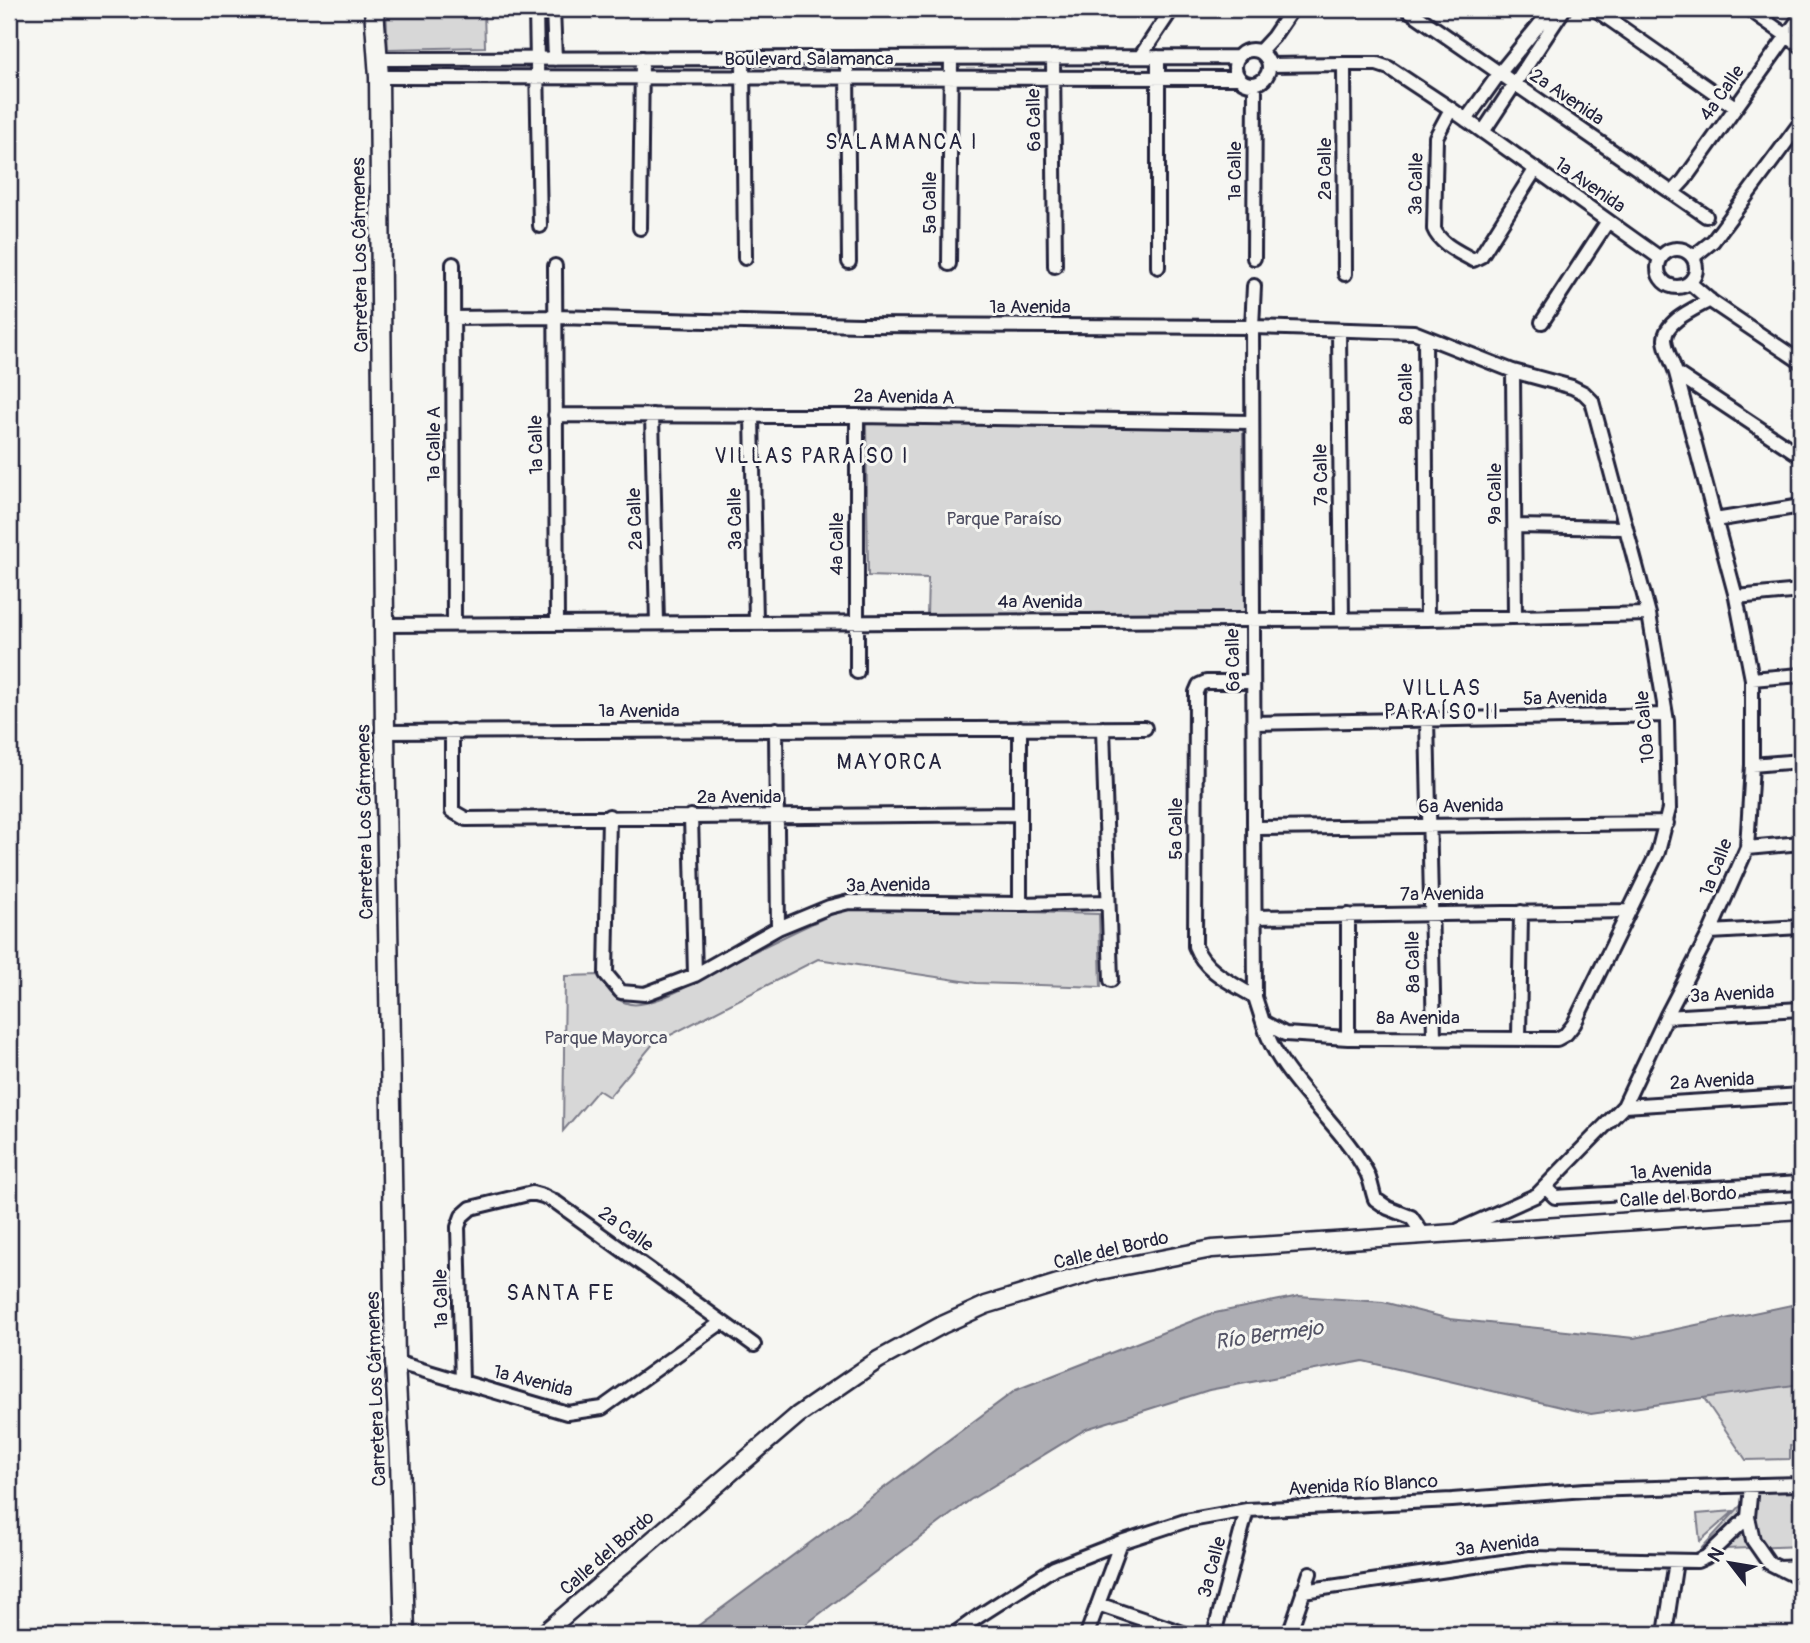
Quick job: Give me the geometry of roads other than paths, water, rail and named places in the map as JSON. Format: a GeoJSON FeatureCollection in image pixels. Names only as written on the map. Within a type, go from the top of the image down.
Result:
{"type":"FeatureCollection","features":[{"type":"Feature","properties":{"kind":"main road","name":"Carretera Los Cármenes"},"geometry":{"type":"LineString","coordinates":[[374,9],[378,68],[395,1362],[405,1634]]}},
{"type":"Feature","properties":{"kind":"street"},"geometry":{"type":"LineString","coordinates":[[553,9],[555,59]]}},
{"type":"Feature","properties":{"kind":"street"},"geometry":{"type":"LineString","coordinates":[[1140,57],[1172,9]]}},
{"type":"Feature","properties":{"kind":"street"},"geometry":{"type":"LineString","coordinates":[[1260,51],[1292,9]]}},
{"type":"Feature","properties":{"kind":"street","name":"2a Avenida"},"geometry":{"type":"LineString","coordinates":[[1406,9],[1706,216]]}},
{"type":"Feature","properties":{"kind":"street"},"geometry":{"type":"LineString","coordinates":[[1466,120],[1552,9]]}},
{"type":"Feature","properties":{"kind":"street"},"geometry":{"type":"LineString","coordinates":[[1483,132],[1564,9]]}},
{"type":"Feature","properties":{"kind":"street"},"geometry":{"type":"LineString","coordinates":[[1594,9],[1735,107]]}},
{"type":"Feature","properties":{"kind":"street"},"geometry":{"type":"LineString","coordinates":[[1749,9],[1801,46]]}},
{"type":"Feature","properties":{"kind":"street"},"geometry":{"type":"LineString","coordinates":[[536,10],[540,226]]}},
{"type":"Feature","properties":{"kind":"street","name":"4a Calle"},"geometry":{"type":"LineString","coordinates":[[1673,192],[1801,16]]}},
{"type":"Feature","properties":{"kind":"street"},"geometry":{"type":"LineString","coordinates":[[1248,50],[1260,51],[1269,65],[1265,77],[1255,84],[1246,83],[1239,78],[1235,68],[1238,57],[1248,50]]}},
{"type":"Feature","properties":{"kind":"street","name":"6a Calle"},"geometry":{"type":"LineString","coordinates":[[1053,57],[1055,266]]}},
{"type":"Feature","properties":{"kind":"street"},"geometry":{"type":"LineString","coordinates":[[1158,57],[1158,267]]}},
{"type":"Feature","properties":{"kind":"street","name":"Boulevard Salamanca"},"geometry":{"type":"LineString","coordinates":[[378,68],[537,59],[1238,57]]}},
{"type":"Feature","properties":{"kind":"street"},"geometry":{"type":"LineString","coordinates":[[640,228],[642,58]]}},
{"type":"Feature","properties":{"kind":"street"},"geometry":{"type":"LineString","coordinates":[[743,58],[744,258]]}},
{"type":"Feature","properties":{"kind":"street"},"geometry":{"type":"LineString","coordinates":[[846,58],[849,262]]}},
{"type":"Feature","properties":{"kind":"street","name":"5a Calle"},"geometry":{"type":"LineString","coordinates":[[949,264],[951,58]]}},
{"type":"Feature","properties":{"kind":"street","name":"2a Calle"},"geometry":{"type":"LineString","coordinates":[[1343,64],[1345,274]]}},
{"type":"Feature","properties":{"kind":"street","name":"1a Avenida"},"geometry":{"type":"LineString","coordinates":[[1269,65],[1377,64],[1389,68],[1660,258]]}},
{"type":"Feature","properties":{"kind":"street","name":"Boulevard Salamanca"},"geometry":{"type":"LineString","coordinates":[[378,68],[537,78],[1239,78]]}},
{"type":"Feature","properties":{"kind":"street","name":"1a Calle"},"geometry":{"type":"LineString","coordinates":[[1254,258],[1255,84]]}},
{"type":"Feature","properties":{"kind":"street","name":"3a Calle"},"geometry":{"type":"LineString","coordinates":[[1451,109],[1436,137],[1434,229],[1446,243],[1473,260],[1481,256],[1535,170]]}},
{"type":"Feature","properties":{"kind":"street"},"geometry":{"type":"LineString","coordinates":[[1693,257],[1713,241],[1801,122]]}},
{"type":"Feature","properties":{"kind":"street"},"geometry":{"type":"LineString","coordinates":[[1542,323],[1608,221]]}},
{"type":"Feature","properties":{"kind":"street"},"geometry":{"type":"LineString","coordinates":[[1678,249],[1693,257],[1696,270],[1690,283],[1676,288],[1664,283],[1657,271],[1660,258],[1666,252],[1678,249]]}},
{"type":"Feature","properties":{"kind":"street","name":"1a Calle A"},"geometry":{"type":"LineString","coordinates":[[453,264],[454,624]]}},
{"type":"Feature","properties":{"kind":"street","name":"1a Calle"},"geometry":{"type":"LineString","coordinates":[[555,266],[557,623]]}},
{"type":"Feature","properties":{"kind":"street"},"geometry":{"type":"LineString","coordinates":[[1690,283],[1710,300],[1801,362]]}},
{"type":"Feature","properties":{"kind":"street","name":"6a Calle"},"geometry":{"type":"LineString","coordinates":[[1254,286],[1252,620],[1256,828],[1255,997],[1267,1025],[1268,1041],[1337,1128],[1368,1174],[1375,1199],[1388,1208],[1411,1217],[1423,1234]]}},
{"type":"Feature","properties":{"kind":"street","name":"1a Calle"},"geometry":{"type":"LineString","coordinates":[[1454,1232],[1546,1188],[1624,1106],[1710,932],[1747,848],[1752,765],[1752,678],[1736,597],[1665,341],[1666,332],[1677,320],[1710,300]]}},
{"type":"Feature","properties":{"kind":"street","name":"1a Avenida"},"geometry":{"type":"LineString","coordinates":[[453,318],[555,317],[860,325],[1252,327],[1414,332],[1513,371],[1572,387],[1592,401]]}},
{"type":"Feature","properties":{"kind":"street","name":"7a Calle"},"geometry":{"type":"LineString","coordinates":[[1339,331],[1342,620]]}},
{"type":"Feature","properties":{"kind":"street","name":"8a Calle"},"geometry":{"type":"LineString","coordinates":[[1425,337],[1427,619]]}},
{"type":"Feature","properties":{"kind":"street","name":"9a Calle"},"geometry":{"type":"LineString","coordinates":[[1513,371],[1515,617]]}},
{"type":"Feature","properties":{"kind":"street"},"geometry":{"type":"LineString","coordinates":[[1676,373],[1801,456]]}},
{"type":"Feature","properties":{"kind":"street","name":"10a Calle"},"geometry":{"type":"LineString","coordinates":[[1566,1034],[1574,1024],[1658,852],[1669,809],[1666,715],[1649,614],[1592,401]]}},
{"type":"Feature","properties":{"kind":"street","name":"2a Avenida A"},"geometry":{"type":"LineString","coordinates":[[555,415],[1252,422]]}},
{"type":"Feature","properties":{"kind":"street","name":"2a Calle"},"geometry":{"type":"LineString","coordinates":[[652,415],[657,623]]}},
{"type":"Feature","properties":{"kind":"street","name":"3a Calle"},"geometry":{"type":"LineString","coordinates":[[752,415],[757,622]]}},
{"type":"Feature","properties":{"kind":"street","name":"4a Calle"},"geometry":{"type":"LineString","coordinates":[[857,416],[857,672]]}},
{"type":"Feature","properties":{"kind":"street"},"geometry":{"type":"LineString","coordinates":[[1715,520],[1801,506]]}},
{"type":"Feature","properties":{"kind":"street"},"geometry":{"type":"LineString","coordinates":[[1515,526],[1625,528]]}},
{"type":"Feature","properties":{"kind":"street"},"geometry":{"type":"LineString","coordinates":[[1736,597],[1801,591]]}},
{"type":"Feature","properties":{"kind":"street","name":"4a Avenida"},"geometry":{"type":"LineString","coordinates":[[385,625],[1342,620],[1649,614]]}},
{"type":"Feature","properties":{"kind":"street"},"geometry":{"type":"LineString","coordinates":[[1752,678],[1801,675]]}},
{"type":"Feature","properties":{"kind":"street","name":"5a Calle"},"geometry":{"type":"LineString","coordinates":[[1253,682],[1206,682],[1199,685],[1196,692],[1195,946],[1200,959],[1207,967],[1255,997]]}},
{"type":"Feature","properties":{"kind":"street","name":"5a Avenida"},"geometry":{"type":"LineString","coordinates":[[1254,723],[1666,715]]}},
{"type":"Feature","properties":{"kind":"street","name":"8a Calle"},"geometry":{"type":"LineString","coordinates":[[1427,719],[1434,1037]]}},
{"type":"Feature","properties":{"kind":"street"},"geometry":{"type":"LineString","coordinates":[[1020,728],[1020,904]]}},
{"type":"Feature","properties":{"kind":"street"},"geometry":{"type":"LineString","coordinates":[[1103,728],[1111,980]]}},
{"type":"Feature","properties":{"kind":"street","name":"1a Avenida"},"geometry":{"type":"LineString","coordinates":[[385,732],[1145,728]]}},
{"type":"Feature","properties":{"kind":"street"},"geometry":{"type":"LineString","coordinates":[[776,729],[778,928]]}},
{"type":"Feature","properties":{"kind":"street","name":"2a Avenida"},"geometry":{"type":"LineString","coordinates":[[453,731],[452,811],[466,818],[1020,814]]}},
{"type":"Feature","properties":{"kind":"street"},"geometry":{"type":"LineString","coordinates":[[1752,765],[1801,761]]}},
{"type":"Feature","properties":{"kind":"street","name":"3a Avenida"},"geometry":{"type":"LineString","coordinates":[[609,816],[606,974],[609,981],[621,992],[635,995],[645,994],[695,975],[778,928],[829,907],[849,902],[1108,902]]}},
{"type":"Feature","properties":{"kind":"street"},"geometry":{"type":"LineString","coordinates":[[691,816],[695,975]]}},
{"type":"Feature","properties":{"kind":"street","name":"6a Avenida"},"geometry":{"type":"LineString","coordinates":[[1256,828],[1667,823]]}},
{"type":"Feature","properties":{"kind":"street"},"geometry":{"type":"LineString","coordinates":[[1747,848],[1801,844]]}},
{"type":"Feature","properties":{"kind":"street","name":"7a Avenida"},"geometry":{"type":"LineString","coordinates":[[1256,917],[1628,911]]}},
{"type":"Feature","properties":{"kind":"street"},"geometry":{"type":"LineString","coordinates":[[1519,1038],[1521,912]]}},
{"type":"Feature","properties":{"kind":"street"},"geometry":{"type":"LineString","coordinates":[[1348,915],[1348,1038]]}},
{"type":"Feature","properties":{"kind":"street"},"geometry":{"type":"LineString","coordinates":[[1710,932],[1801,927]]}},
{"type":"Feature","properties":{"kind":"street","name":"3a Avenida"},"geometry":{"type":"LineString","coordinates":[[1666,1017],[1801,1009]]}},
{"type":"Feature","properties":{"kind":"street","name":"8a Avenida"},"geometry":{"type":"LineString","coordinates":[[1267,1025],[1285,1034],[1348,1038],[1557,1039],[1566,1034]]}},
{"type":"Feature","properties":{"kind":"street","name":"2a Avenida"},"geometry":{"type":"LineString","coordinates":[[1624,1106],[1801,1095]]}},
{"type":"Feature","properties":{"kind":"street","name":"1a Avenida"},"geometry":{"type":"LineString","coordinates":[[1546,1188],[1555,1197],[1801,1183]]}},
{"type":"Feature","properties":{"kind":"street","name":"2a Calle"},"geometry":{"type":"LineString","coordinates":[[462,1216],[471,1208],[532,1193],[543,1196],[557,1203],[754,1345]]}},
{"type":"Feature","properties":{"kind":"street","name":"Calle del Bordo"},"geometry":{"type":"LineString","coordinates":[[543,1634],[798,1415],[878,1360],[942,1325],[986,1305],[1094,1272],[1212,1249],[1801,1210]]}},
{"type":"Feature","properties":{"kind":"street","name":"1a Calle"},"geometry":{"type":"LineString","coordinates":[[462,1216],[458,1227],[462,1382]]}},
{"type":"Feature","properties":{"kind":"street","name":"1a Avenida"},"geometry":{"type":"LineString","coordinates":[[395,1362],[567,1413],[602,1408],[722,1322]]}},
{"type":"Feature","properties":{"kind":"street","name":"Avenida Río Blanco"},"geometry":{"type":"LineString","coordinates":[[954,1634],[1054,1568],[1185,1521],[1247,1510],[1452,1500],[1585,1490],[1801,1483]]}},
{"type":"Feature","properties":{"kind":"street"},"geometry":{"type":"LineString","coordinates":[[1751,1486],[1748,1517],[1753,1540],[1769,1563],[1801,1579]]}},
{"type":"Feature","properties":{"kind":"street","name":"3a Calle"},"geometry":{"type":"LineString","coordinates":[[1214,1634],[1247,1510]]}},
{"type":"Feature","properties":{"kind":"street","name":"3a Avenida"},"geometry":{"type":"LineString","coordinates":[[1303,1591],[1530,1558],[1697,1561],[1706,1557],[1748,1517]]}},
{"type":"Feature","properties":{"kind":"street"},"geometry":{"type":"LineString","coordinates":[[1087,1634],[1121,1542]]}},
{"type":"Feature","properties":{"kind":"street"},"geometry":{"type":"LineString","coordinates":[[1665,1634],[1676,1562]]}},
{"type":"Feature","properties":{"kind":"street"},"geometry":{"type":"LineString","coordinates":[[1779,1568],[1801,1567]]}},
{"type":"Feature","properties":{"kind":"street"},"geometry":{"type":"LineString","coordinates":[[1289,1634],[1310,1573]]}},
{"type":"Feature","properties":{"kind":"street"},"geometry":{"type":"LineString","coordinates":[[1098,1604],[1186,1634]]}},
{"type":"Feature","properties":{"kind":"water","name":"Río Bermejo"},"geometry":{"type":"Polygon","coordinates":[[[1299,1296],[1383,1302],[1450,1319],[1634,1338],[1801,1303],[1801,1384],[1591,1414],[1363,1361],[1209,1390],[1086,1429],[970,1500],[793,1634],[687,1634],[1016,1390],[1210,1314],[1299,1296]]]}},
{"type":"Feature","properties":{"kind":"district","name":"SALAMANCA I"},"geometry":{"type":"Point","coordinates":[902,142]}},
{"type":"Feature","properties":{"kind":"district","name":"VILLAS PARAÍSO I"},"geometry":{"type":"Point","coordinates":[812,456]}},
{"type":"Feature","properties":{"kind":"district","name":"VILLAS PARAÍSO II"},"geometry":{"type":"Point","coordinates":[1442,700]}},
{"type":"Feature","properties":{"kind":"district","name":"MAYORCA"},"geometry":{"type":"Point","coordinates":[890,762]}},
{"type":"Feature","properties":{"kind":"district","name":"SANTA FE"},"geometry":{"type":"Point","coordinates":[561,1293]}},
{"type":"Feature","properties":{"kind":"park label","name":"Parque Paraíso"},"geometry":{"type":"Point","coordinates":[1004,519]}},
{"type":"Feature","properties":{"kind":"park label","name":"Parque Mayorca"},"geometry":{"type":"Point","coordinates":[606,1038]}}]}
